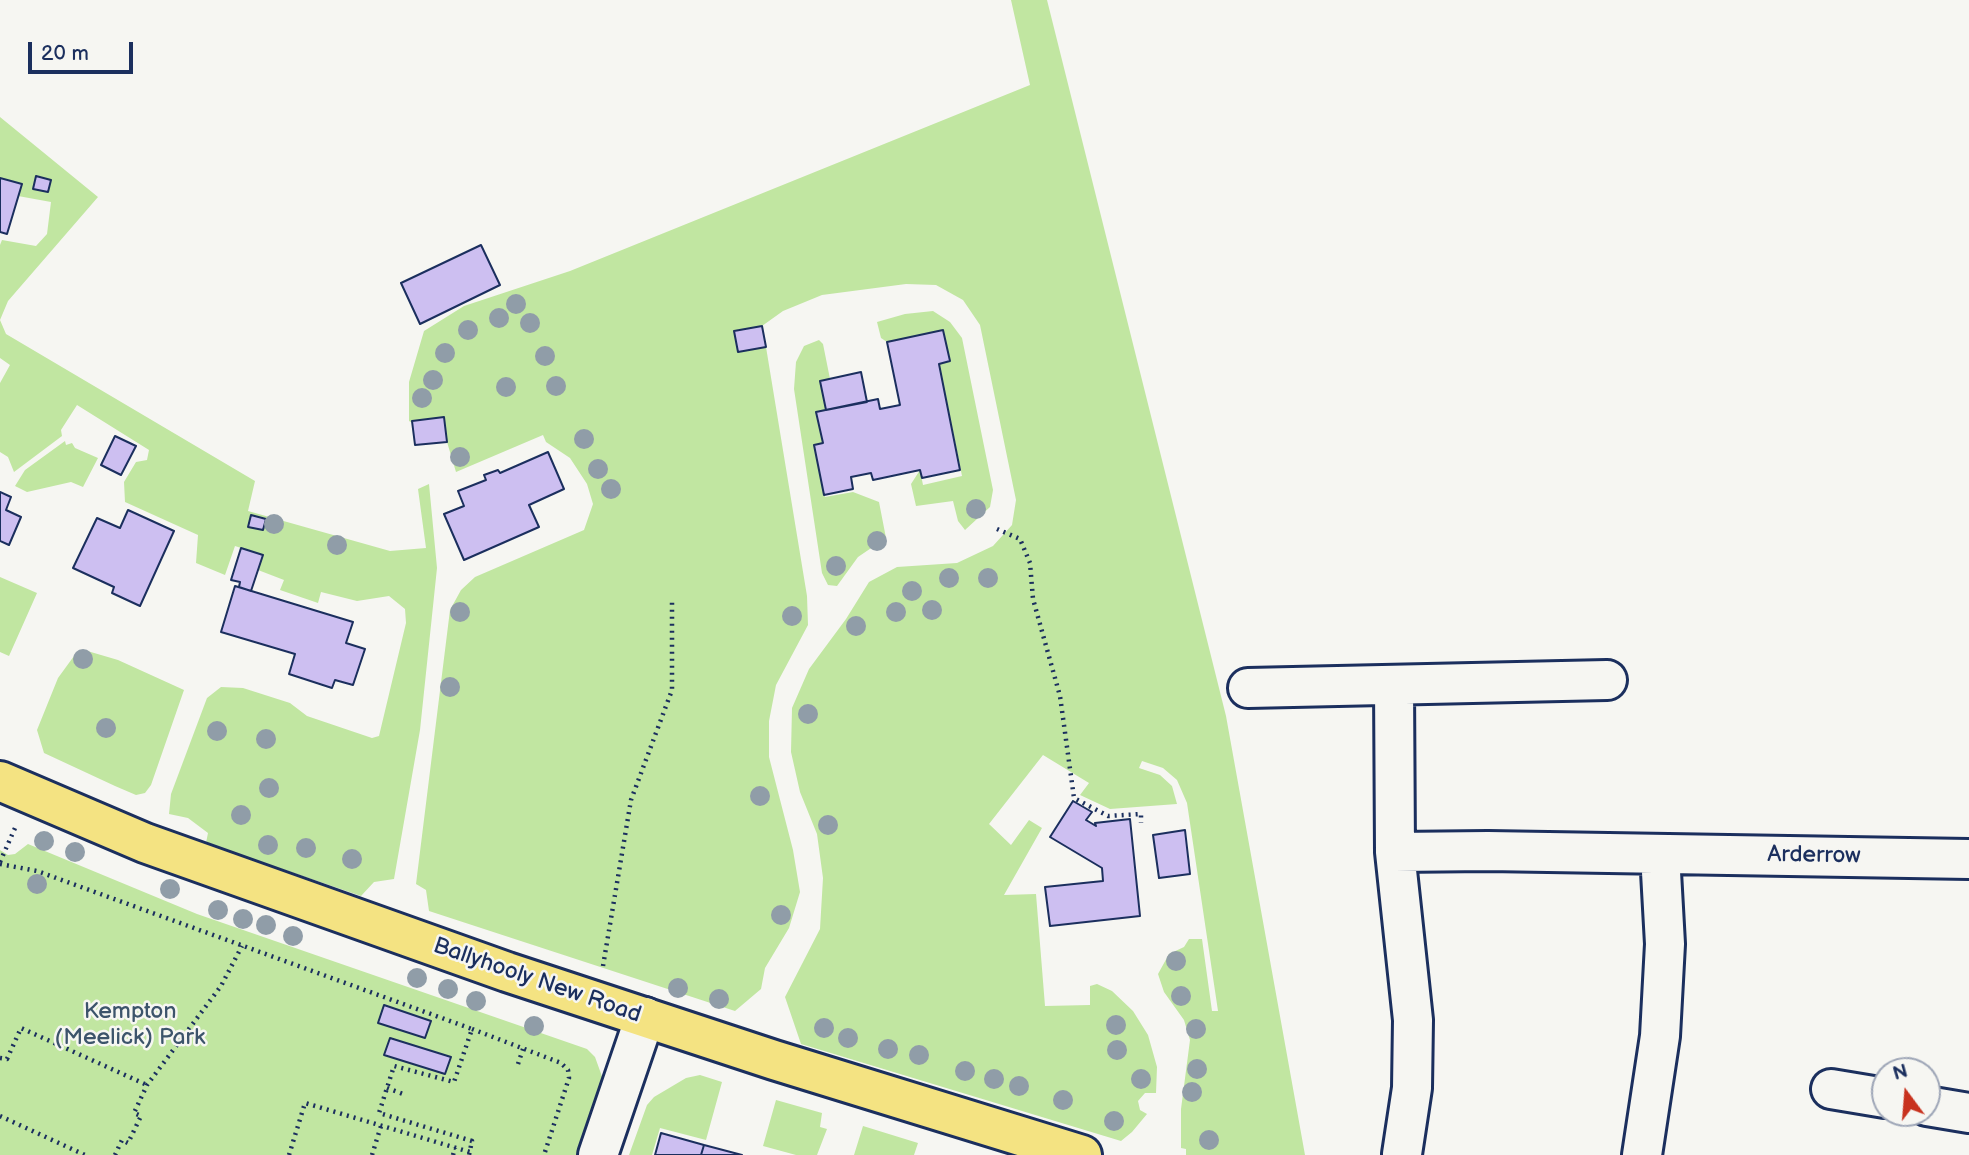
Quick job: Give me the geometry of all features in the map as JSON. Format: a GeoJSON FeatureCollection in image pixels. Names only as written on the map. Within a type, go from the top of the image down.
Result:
{"type":"FeatureCollection","features":[{"type":"Feature","properties":{"kind":"main road","name":"Ballyhooly New Road"},"geometry":{"type":"LineString","coordinates":[[0,781],[145,843],[494,967],[774,1060],[1082,1155]]}},
{"type":"Feature","properties":{"kind":"street"},"geometry":{"type":"LineString","coordinates":[[1248,688],[1607,680]]}},
{"type":"Feature","properties":{"kind":"street"},"geometry":{"type":"LineString","coordinates":[[1394,685],[1395,852],[1413,1020],[1412,1088],[1402,1154]]}},
{"type":"Feature","properties":{"kind":"street","name":"Arderrow"},"geometry":{"type":"LineString","coordinates":[[1395,852],[1969,859]]}},
{"type":"Feature","properties":{"kind":"street"},"geometry":{"type":"LineString","coordinates":[[1642,1155],[1660,1036],[1665,944],[1660,854]]}},
{"type":"Feature","properties":{"kind":"street"},"geometry":{"type":"LineString","coordinates":[[598,1155],[645,1017]]}},
{"type":"Feature","properties":{"kind":"street"},"geometry":{"type":"LineString","coordinates":[[1831,1089],[1871,1096]]}},
{"type":"Feature","properties":{"kind":"street"},"geometry":{"type":"LineString","coordinates":[[1941,1108],[1969,1113]]}},
{"type":"Feature","properties":{"kind":"path"},"geometry":{"type":"LineString","coordinates":[[998,528],[1020,539],[1030,562],[1033,599],[1060,696],[1074,798],[1108,816],[1141,814],[1142,823]]}},
{"type":"Feature","properties":{"kind":"path"},"geometry":{"type":"LineString","coordinates":[[603,970],[631,800],[673,690],[672,602]]}},
{"type":"Feature","properties":{"kind":"path"},"geometry":{"type":"LineString","coordinates":[[4,853],[0,863],[37,871],[561,1063],[568,1070],[569,1078],[544,1155]]}},
{"type":"Feature","properties":{"kind":"path"},"geometry":{"type":"LineString","coordinates":[[115,1155],[122,1140],[128,1143],[141,1116],[134,1113],[147,1085],[214,998],[242,946]]}},
{"type":"Feature","properties":{"kind":"path"},"geometry":{"type":"LineString","coordinates":[[0,1058],[7,1059],[21,1028],[147,1085]]}},
{"type":"Feature","properties":{"kind":"path"},"geometry":{"type":"LineString","coordinates":[[289,1155],[305,1103],[469,1154],[472,1141],[379,1113],[394,1066],[454,1083],[472,1030]]}},
{"type":"Feature","properties":{"kind":"path"},"geometry":{"type":"LineString","coordinates":[[518,1064],[523,1049]]}},
{"type":"Feature","properties":{"kind":"path"},"geometry":{"type":"LineString","coordinates":[[387,1088],[403,1094]]}},
{"type":"Feature","properties":{"kind":"path"},"geometry":{"type":"LineString","coordinates":[[0,1116],[85,1155]]}},
{"type":"Feature","properties":{"kind":"path"},"geometry":{"type":"LineString","coordinates":[[372,1155],[381,1126]]}},
{"type":"Feature","properties":{"kind":"path"},"geometry":{"type":"LineString","coordinates":[[453,1155],[455,1148]]}},
{"type":"Feature","properties":{"kind":"green space"},"geometry":{"type":"Polygon","coordinates":[[[1011,0],[1047,0],[1226,716],[1305,1155],[1186,1155],[1186,1149],[1181,1148],[1181,1109],[1190,1040],[1184,1020],[1164,992],[1158,974],[1169,954],[1184,947],[1189,939],[1202,939],[1212,1011],[1218,1011],[1187,803],[1177,780],[1163,768],[1142,761],[1139,768],[1160,775],[1172,786],[1177,804],[1110,809],[1080,795],[1089,783],[1043,755],[989,824],[1011,845],[1029,820],[1042,828],[1004,895],[1036,894],[1045,1006],[1090,1005],[1090,986],[1097,984],[1112,991],[1133,1011],[1148,1035],[1157,1067],[1156,1093],[1145,1093],[1138,1101],[1140,1110],[1147,1114],[1132,1132],[1121,1141],[801,1044],[785,997],[820,929],[823,878],[817,834],[800,792],[791,752],[792,708],[809,669],[869,582],[897,567],[957,563],[993,546],[1012,525],[1016,500],[980,325],[963,300],[936,285],[906,284],[822,295],[783,311],[762,326],[734,332],[738,352],[766,347],[807,596],[808,625],[776,685],[769,721],[769,757],[793,850],[800,892],[789,928],[765,968],[761,989],[735,1011],[429,911],[426,890],[416,884],[450,610],[461,590],[475,577],[584,530],[593,504],[587,484],[570,458],[546,442],[543,435],[456,472],[447,442],[409,421],[409,382],[424,331],[464,306],[570,271],[1030,85],[1011,0]]]}},
{"type":"Feature","properties":{"kind":"green space"},"geometry":{"type":"Polygon","coordinates":[[[0,117],[98,197],[8,301],[0,320],[2,240],[36,246],[47,234],[51,202],[18,196],[21,184],[0,178],[0,117]]]}},
{"type":"Feature","properties":{"kind":"green space"},"geometry":{"type":"Polygon","coordinates":[[[933,311],[950,322],[962,338],[993,490],[990,507],[965,530],[958,521],[953,501],[916,506],[911,484],[920,470],[923,485],[962,476],[939,364],[949,361],[943,331],[887,342],[881,338],[877,322],[905,314],[933,311]]]}},
{"type":"Feature","properties":{"kind":"green space"},"geometry":{"type":"Polygon","coordinates":[[[0,320],[6,334],[255,481],[248,511],[390,551],[426,548],[418,489],[429,484],[437,568],[420,730],[394,879],[374,882],[361,896],[206,843],[208,833],[188,818],[169,814],[171,794],[207,698],[221,687],[243,688],[290,703],[307,716],[372,738],[379,736],[406,623],[405,609],[389,596],[357,601],[321,592],[318,603],[280,590],[284,580],[258,570],[262,555],[235,546],[225,575],[196,563],[198,535],[125,502],[124,482],[136,462],[147,460],[149,450],[77,405],[61,430],[62,436],[14,472],[8,457],[0,452],[0,383],[10,365],[0,358],[0,320]]]}},
{"type":"Feature","properties":{"kind":"green space"},"geometry":{"type":"Polygon","coordinates":[[[819,340],[823,344],[830,379],[820,381],[826,410],[816,412],[823,443],[814,446],[825,497],[853,492],[879,502],[886,538],[858,557],[837,586],[828,585],[822,573],[794,389],[796,362],[804,346],[819,340]]]}},
{"type":"Feature","properties":{"kind":"green space"},"geometry":{"type":"Polygon","coordinates":[[[65,441],[66,445],[72,443],[75,448],[98,458],[83,487],[71,482],[27,492],[15,486],[25,470],[65,441]]]}},
{"type":"Feature","properties":{"kind":"green space"},"geometry":{"type":"Polygon","coordinates":[[[0,577],[37,593],[9,656],[0,652],[0,577]]]}},
{"type":"Feature","properties":{"kind":"green space"},"geometry":{"type":"Polygon","coordinates":[[[84,650],[118,660],[184,690],[151,785],[145,793],[136,795],[44,753],[37,730],[58,678],[74,656],[84,650]]]}},
{"type":"Feature","properties":{"kind":"green space","name":"Kempton (Meelick) Park"},"geometry":{"type":"Polygon","coordinates":[[[28,844],[197,914],[587,1049],[595,1057],[604,1082],[579,1155],[0,1155],[0,850],[8,855],[15,854],[28,844]]]}},
{"type":"Feature","properties":{"kind":"green space"},"geometry":{"type":"Polygon","coordinates":[[[700,1075],[722,1082],[706,1140],[660,1128],[652,1155],[629,1155],[647,1105],[654,1097],[686,1078],[700,1075]]]}},
{"type":"Feature","properties":{"kind":"green space"},"geometry":{"type":"Polygon","coordinates":[[[776,1100],[822,1113],[820,1127],[827,1129],[817,1155],[796,1155],[763,1146],[776,1100]]]}},
{"type":"Feature","properties":{"kind":"green space"},"geometry":{"type":"Polygon","coordinates":[[[863,1126],[918,1143],[914,1155],[854,1155],[863,1126]]]}},
{"type":"Feature","properties":{"kind":"building"},"geometry":{"type":"Polygon","coordinates":[[[36,176],[51,180],[48,192],[33,189],[36,176]]]}},
{"type":"Feature","properties":{"kind":"building"},"geometry":{"type":"Polygon","coordinates":[[[0,178],[22,184],[7,234],[0,232],[0,178]]]}},
{"type":"Feature","properties":{"kind":"building"},"geometry":{"type":"Polygon","coordinates":[[[481,245],[500,285],[420,324],[401,283],[481,245]]]}},
{"type":"Feature","properties":{"kind":"building"},"geometry":{"type":"Polygon","coordinates":[[[762,326],[766,347],[738,352],[734,331],[762,326]]]}},
{"type":"Feature","properties":{"kind":"building"},"geometry":{"type":"Polygon","coordinates":[[[943,330],[950,361],[939,364],[960,470],[922,478],[920,470],[873,480],[871,473],[851,477],[853,489],[824,495],[814,445],[823,443],[816,412],[878,399],[880,409],[900,405],[887,342],[943,330]]]}},
{"type":"Feature","properties":{"kind":"building"},"geometry":{"type":"Polygon","coordinates":[[[861,372],[867,402],[826,410],[820,381],[861,372]]]}},
{"type":"Feature","properties":{"kind":"building"},"geometry":{"type":"Polygon","coordinates":[[[444,417],[447,442],[415,445],[412,421],[444,417]]]}},
{"type":"Feature","properties":{"kind":"building"},"geometry":{"type":"Polygon","coordinates":[[[115,436],[136,446],[121,475],[101,465],[115,436]]]}},
{"type":"Feature","properties":{"kind":"building"},"geometry":{"type":"Polygon","coordinates":[[[548,452],[564,489],[529,505],[539,527],[464,560],[444,514],[464,506],[458,491],[486,480],[484,475],[498,470],[500,473],[548,452]]]}},
{"type":"Feature","properties":{"kind":"building"},"geometry":{"type":"Polygon","coordinates":[[[0,492],[11,497],[6,510],[21,517],[9,545],[0,541],[0,492]]]}},
{"type":"Feature","properties":{"kind":"building"},"geometry":{"type":"Polygon","coordinates":[[[128,510],[174,531],[140,606],[112,593],[114,587],[73,568],[97,518],[120,528],[128,510]]]}},
{"type":"Feature","properties":{"kind":"building"},"geometry":{"type":"Polygon","coordinates":[[[251,515],[266,519],[263,530],[248,527],[251,515]]]}},
{"type":"Feature","properties":{"kind":"building"},"geometry":{"type":"Polygon","coordinates":[[[241,548],[263,555],[251,591],[239,587],[240,582],[231,580],[241,548]]]}},
{"type":"Feature","properties":{"kind":"building"},"geometry":{"type":"Polygon","coordinates":[[[235,586],[353,622],[346,643],[365,649],[353,685],[335,680],[332,688],[289,674],[295,654],[221,632],[235,586]]]}},
{"type":"Feature","properties":{"kind":"building"},"geometry":{"type":"Polygon","coordinates":[[[1073,801],[1092,812],[1086,820],[1096,826],[1095,823],[1130,819],[1140,916],[1050,926],[1045,887],[1103,881],[1102,868],[1050,837],[1073,801]]]}},
{"type":"Feature","properties":{"kind":"building"},"geometry":{"type":"Polygon","coordinates":[[[1185,830],[1190,874],[1159,878],[1153,835],[1185,830]]]}},
{"type":"Feature","properties":{"kind":"building"},"geometry":{"type":"Polygon","coordinates":[[[384,1005],[431,1021],[425,1038],[378,1023],[384,1005]]]}},
{"type":"Feature","properties":{"kind":"building"},"geometry":{"type":"Polygon","coordinates":[[[390,1038],[451,1057],[445,1074],[384,1055],[390,1038]]]}},
{"type":"Feature","properties":{"kind":"building"},"geometry":{"type":"Polygon","coordinates":[[[661,1133],[704,1145],[701,1155],[655,1155],[661,1133]]]}},
{"type":"Feature","properties":{"kind":"building"},"geometry":{"type":"Polygon","coordinates":[[[704,1145],[742,1155],[701,1155],[704,1145]]]}}]}
